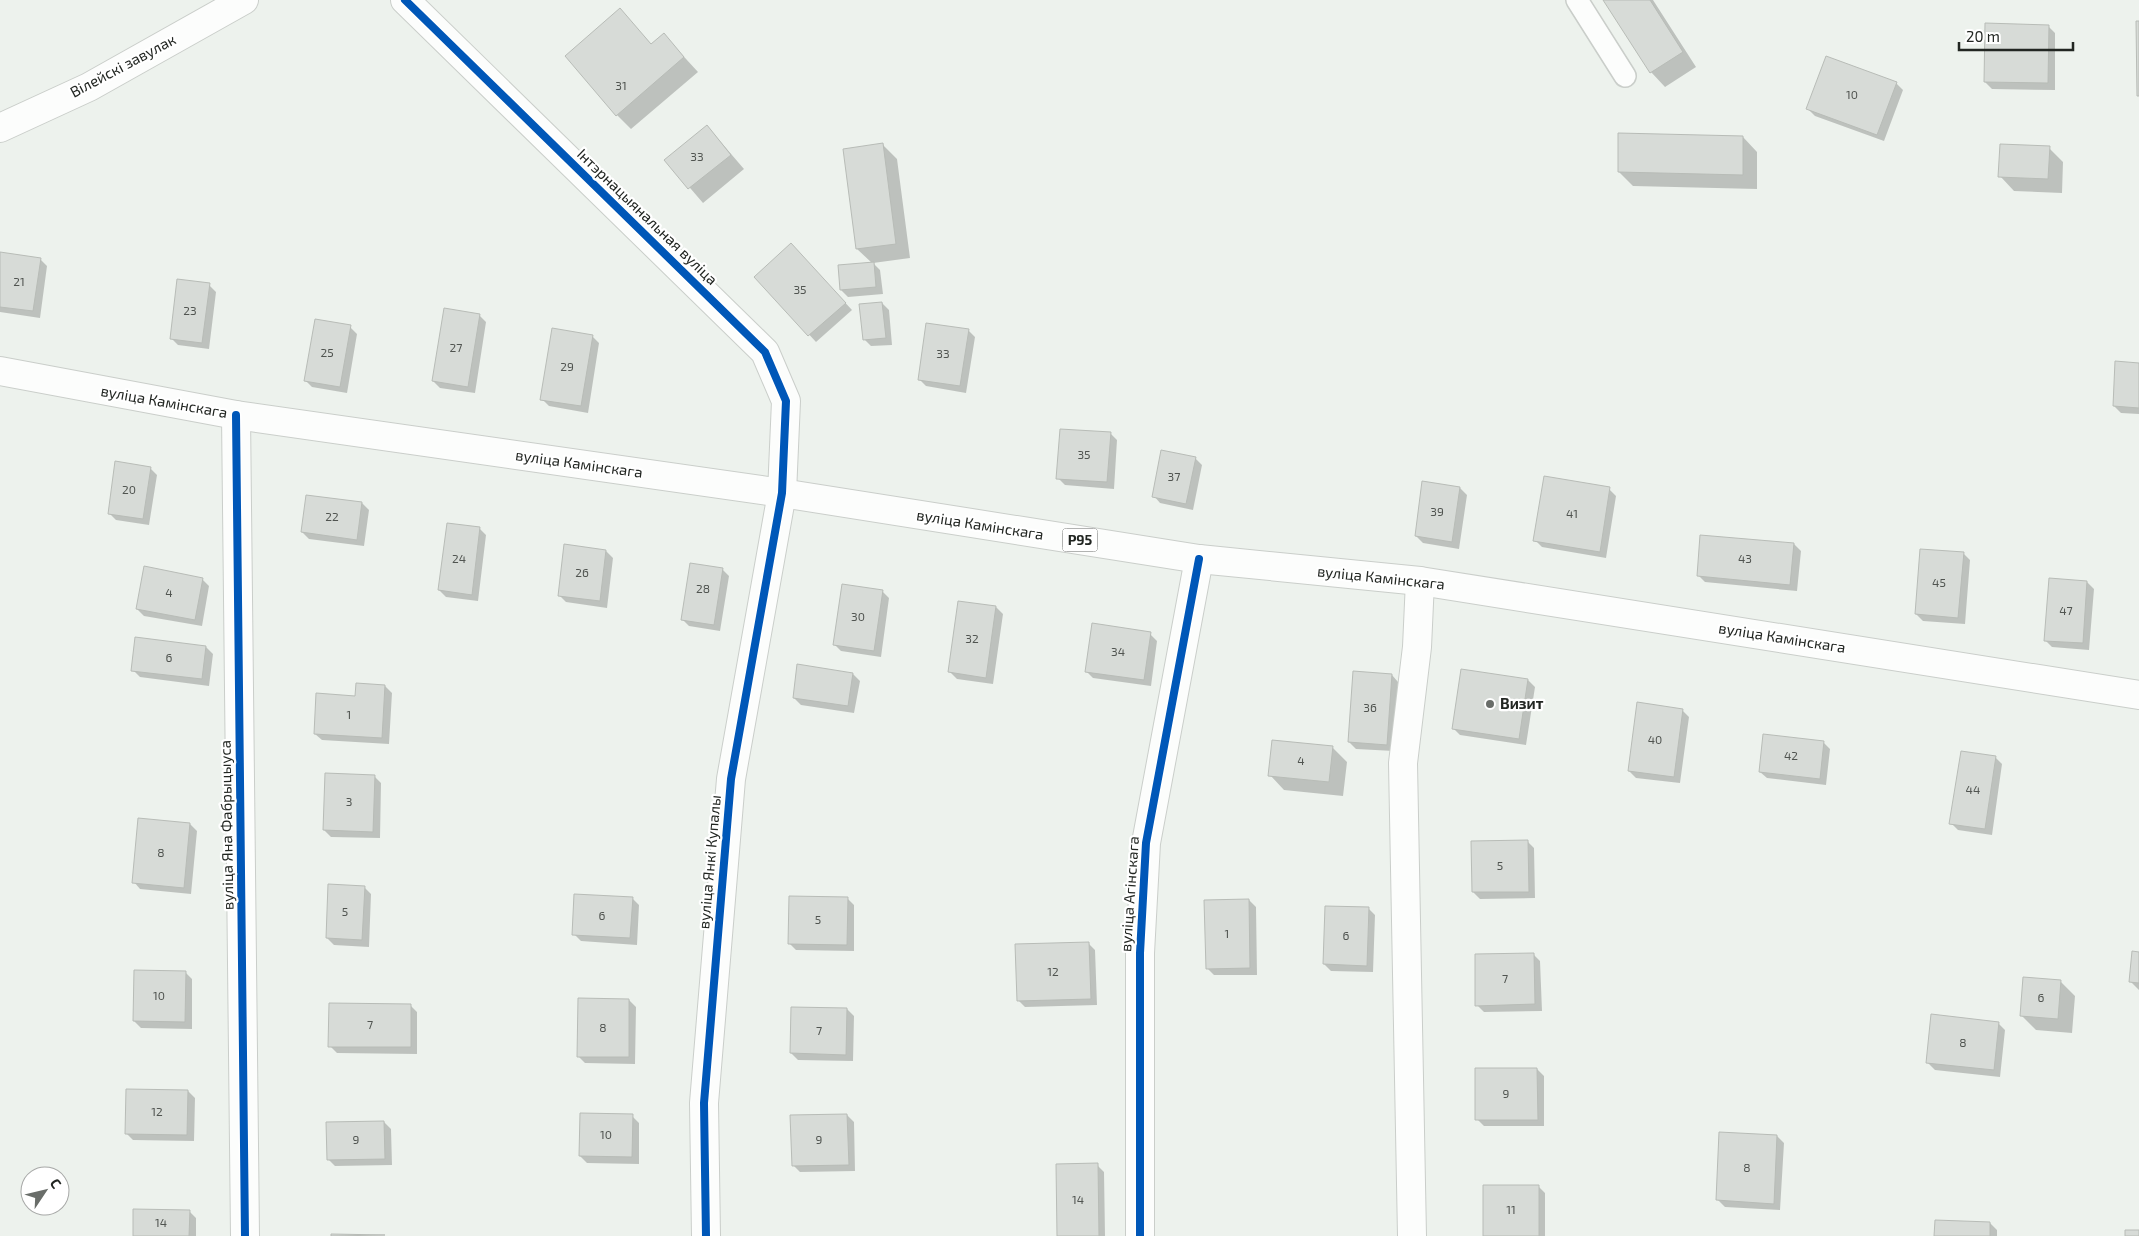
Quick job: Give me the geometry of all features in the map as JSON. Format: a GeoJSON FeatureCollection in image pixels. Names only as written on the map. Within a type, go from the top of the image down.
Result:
{"type":"FeatureCollection","features":[{"type":"Feature","properties":{"kind":"street","name":"Вілейскі завулак"},"geometry":{"type":"LineString","coordinates":[[0,128],[89,87],[244,0]]}},
{"type":"Feature","properties":{"kind":"street","name":"Інтэрнацыянальная вуліца"},"geometry":{"type":"LineString","coordinates":[[405,0],[765,352],[786,401],[782,493]]}},
{"type":"Feature","properties":{"kind":"street","name":"вуліца Камінскага"},"geometry":{"type":"LineString","coordinates":[[0,372],[236,414],[782,493],[1199,559],[1420,581],[2139,695]]}},
{"type":"Feature","properties":{"kind":"street","name":"вуліца Яна Фабрыцыуса"},"geometry":{"type":"LineString","coordinates":[[236,414],[245,1236]]}},
{"type":"Feature","properties":{"kind":"street","name":"вуліца Янкі Купалы"},"geometry":{"type":"LineString","coordinates":[[706,1236],[704,1103],[730,779],[782,493]]}},
{"type":"Feature","properties":{"kind":"street","name":"вуліца Агінскага"},"geometry":{"type":"LineString","coordinates":[[1140,1236],[1140,953],[1146,843],[1199,559]]}},
{"type":"Feature","properties":{"kind":"street"},"geometry":{"type":"LineString","coordinates":[[1412,1236],[1403,763],[1416,647],[1420,581]]}},
{"type":"Feature","properties":{"kind":"lane"},"geometry":{"type":"LineString","coordinates":[[1577,0],[1625,76]]}},
{"type":"Feature","properties":{"kind":"building"},"geometry":{"type":"Polygon","coordinates":[[[1603,0],[1650,0],[1683,52],[1650,73],[1603,0]]]}},
{"type":"Feature","properties":{"kind":"building"},"geometry":{"type":"Polygon","coordinates":[[[620,8],[651,44],[664,33],[684,57],[616,116],[565,56],[620,8]]]}},
{"type":"Feature","properties":{"kind":"building"},"geometry":{"type":"Polygon","coordinates":[[[2136,21],[2139,21],[2139,96],[2137,96],[2136,21]]]}},
{"type":"Feature","properties":{"kind":"building"},"geometry":{"type":"Polygon","coordinates":[[[1985,23],[2049,25],[2048,83],[1984,82],[1985,23]]]}},
{"type":"Feature","properties":{"kind":"building"},"geometry":{"type":"Polygon","coordinates":[[[1826,56],[1897,82],[1877,135],[1806,109],[1826,56]]]}},
{"type":"Feature","properties":{"kind":"building"},"geometry":{"type":"Polygon","coordinates":[[[707,125],[731,155],[688,189],[664,160],[707,125]]]}},
{"type":"Feature","properties":{"kind":"building"},"geometry":{"type":"Polygon","coordinates":[[[1618,133],[1743,136],[1743,175],[1618,172],[1618,133]]]}},
{"type":"Feature","properties":{"kind":"building"},"geometry":{"type":"Polygon","coordinates":[[[883,143],[896,244],[856,249],[843,149],[883,143]]]}},
{"type":"Feature","properties":{"kind":"building"},"geometry":{"type":"Polygon","coordinates":[[[2000,144],[2050,146],[2048,179],[1998,177],[2000,144]]]}},
{"type":"Feature","properties":{"kind":"building"},"geometry":{"type":"Polygon","coordinates":[[[791,243],[846,303],[808,336],[754,277],[791,243]]]}},
{"type":"Feature","properties":{"kind":"building"},"geometry":{"type":"Polygon","coordinates":[[[0,252],[41,258],[33,311],[0,307],[0,252]]]}},
{"type":"Feature","properties":{"kind":"building"},"geometry":{"type":"Polygon","coordinates":[[[874,262],[876,287],[840,290],[838,265],[874,262]]]}},
{"type":"Feature","properties":{"kind":"building"},"geometry":{"type":"Polygon","coordinates":[[[177,279],[210,283],[202,343],[170,339],[177,279]]]}},
{"type":"Feature","properties":{"kind":"building"},"geometry":{"type":"Polygon","coordinates":[[[882,302],[886,338],[863,340],[859,304],[882,302]]]}},
{"type":"Feature","properties":{"kind":"building"},"geometry":{"type":"Polygon","coordinates":[[[444,308],[480,314],[468,387],[432,381],[444,308]]]}},
{"type":"Feature","properties":{"kind":"building"},"geometry":{"type":"Polygon","coordinates":[[[315,319],[351,325],[340,387],[304,381],[315,319]]]}},
{"type":"Feature","properties":{"kind":"building"},"geometry":{"type":"Polygon","coordinates":[[[926,323],[969,329],[960,386],[918,380],[926,323]]]}},
{"type":"Feature","properties":{"kind":"building"},"geometry":{"type":"Polygon","coordinates":[[[552,328],[593,335],[581,406],[540,400],[552,328]]]}},
{"type":"Feature","properties":{"kind":"building"},"geometry":{"type":"Polygon","coordinates":[[[2115,361],[2139,363],[2139,408],[2113,406],[2115,361]]]}},
{"type":"Feature","properties":{"kind":"building"},"geometry":{"type":"Polygon","coordinates":[[[1060,429],[1111,432],[1107,482],[1056,479],[1060,429]]]}},
{"type":"Feature","properties":{"kind":"building"},"geometry":{"type":"Polygon","coordinates":[[[1161,450],[1196,457],[1186,504],[1152,497],[1161,450]]]}},
{"type":"Feature","properties":{"kind":"building"},"geometry":{"type":"Polygon","coordinates":[[[115,461],[151,467],[143,519],[108,514],[115,461]]]}},
{"type":"Feature","properties":{"kind":"building"},"geometry":{"type":"Polygon","coordinates":[[[1544,476],[1610,487],[1600,552],[1533,541],[1544,476]]]}},
{"type":"Feature","properties":{"kind":"building"},"geometry":{"type":"Polygon","coordinates":[[[1422,481],[1460,487],[1452,542],[1415,536],[1422,481]]]}},
{"type":"Feature","properties":{"kind":"building"},"geometry":{"type":"Polygon","coordinates":[[[306,495],[362,502],[357,540],[301,532],[306,495]]]}},
{"type":"Feature","properties":{"kind":"building"},"geometry":{"type":"Polygon","coordinates":[[[447,523],[480,527],[472,595],[438,590],[447,523]]]}},
{"type":"Feature","properties":{"kind":"building"},"geometry":{"type":"Polygon","coordinates":[[[1700,535],[1794,543],[1790,585],[1697,576],[1700,535]]]}},
{"type":"Feature","properties":{"kind":"building"},"geometry":{"type":"Polygon","coordinates":[[[564,544],[606,550],[600,601],[558,596],[564,544]]]}},
{"type":"Feature","properties":{"kind":"building"},"geometry":{"type":"Polygon","coordinates":[[[1920,549],[1964,552],[1958,618],[1915,614],[1920,549]]]}},
{"type":"Feature","properties":{"kind":"building"},"geometry":{"type":"Polygon","coordinates":[[[690,563],[723,568],[714,625],[681,620],[690,563]]]}},
{"type":"Feature","properties":{"kind":"building"},"geometry":{"type":"Polygon","coordinates":[[[144,566],[203,578],[195,620],[136,609],[144,566]]]}},
{"type":"Feature","properties":{"kind":"building"},"geometry":{"type":"Polygon","coordinates":[[[2049,578],[2087,581],[2083,643],[2044,641],[2049,578]]]}},
{"type":"Feature","properties":{"kind":"building"},"geometry":{"type":"Polygon","coordinates":[[[842,584],[883,590],[874,651],[833,645],[842,584]]]}},
{"type":"Feature","properties":{"kind":"building"},"geometry":{"type":"Polygon","coordinates":[[[958,601],[996,606],[986,678],[948,672],[958,601]]]}},
{"type":"Feature","properties":{"kind":"building"},"geometry":{"type":"Polygon","coordinates":[[[1092,623],[1151,632],[1144,680],[1085,672],[1092,623]]]}},
{"type":"Feature","properties":{"kind":"building"},"geometry":{"type":"Polygon","coordinates":[[[135,637],[206,646],[202,679],[131,671],[135,637]]]}},
{"type":"Feature","properties":{"kind":"building"},"geometry":{"type":"Polygon","coordinates":[[[797,664],[853,673],[848,706],[793,698],[797,664]]]}},
{"type":"Feature","properties":{"kind":"building","name":"Визит"},"geometry":{"type":"Polygon","coordinates":[[[1461,669],[1528,679],[1519,739],[1452,729],[1461,669]]]}},
{"type":"Feature","properties":{"kind":"building"},"geometry":{"type":"Polygon","coordinates":[[[1353,671],[1392,674],[1387,745],[1348,742],[1353,671]]]}},
{"type":"Feature","properties":{"kind":"building"},"geometry":{"type":"Polygon","coordinates":[[[356,683],[385,685],[382,738],[314,734],[316,693],[355,696],[356,683]]]}},
{"type":"Feature","properties":{"kind":"building"},"geometry":{"type":"Polygon","coordinates":[[[1637,702],[1683,709],[1674,777],[1628,771],[1637,702]]]}},
{"type":"Feature","properties":{"kind":"building"},"geometry":{"type":"Polygon","coordinates":[[[1763,734],[1824,741],[1820,779],[1759,772],[1763,734]]]}},
{"type":"Feature","properties":{"kind":"building"},"geometry":{"type":"Polygon","coordinates":[[[1272,740],[1333,746],[1329,782],[1268,776],[1272,740]]]}},
{"type":"Feature","properties":{"kind":"building"},"geometry":{"type":"Polygon","coordinates":[[[1961,751],[1996,756],[1985,829],[1949,824],[1961,751]]]}},
{"type":"Feature","properties":{"kind":"building"},"geometry":{"type":"Polygon","coordinates":[[[325,773],[375,775],[373,832],[323,830],[325,773]]]}},
{"type":"Feature","properties":{"kind":"building"},"geometry":{"type":"Polygon","coordinates":[[[138,818],[190,823],[184,888],[132,883],[138,818]]]}},
{"type":"Feature","properties":{"kind":"building"},"geometry":{"type":"Polygon","coordinates":[[[1528,840],[1529,892],[1472,892],[1471,841],[1528,840]]]}},
{"type":"Feature","properties":{"kind":"building"},"geometry":{"type":"Polygon","coordinates":[[[328,884],[365,886],[362,940],[326,938],[328,884]]]}},
{"type":"Feature","properties":{"kind":"building"},"geometry":{"type":"Polygon","coordinates":[[[574,894],[633,897],[630,938],[572,935],[574,894]]]}},
{"type":"Feature","properties":{"kind":"building"},"geometry":{"type":"Polygon","coordinates":[[[789,896],[848,897],[847,945],[788,944],[789,896]]]}},
{"type":"Feature","properties":{"kind":"building"},"geometry":{"type":"Polygon","coordinates":[[[1249,899],[1250,968],[1206,969],[1204,900],[1249,899]]]}},
{"type":"Feature","properties":{"kind":"building"},"geometry":{"type":"Polygon","coordinates":[[[1325,906],[1369,907],[1367,966],[1323,964],[1325,906]]]}},
{"type":"Feature","properties":{"kind":"building"},"geometry":{"type":"Polygon","coordinates":[[[1089,942],[1091,999],[1017,1001],[1015,944],[1089,942]]]}},
{"type":"Feature","properties":{"kind":"building"},"geometry":{"type":"Polygon","coordinates":[[[2132,951],[2139,952],[2139,983],[2129,982],[2132,951]]]}},
{"type":"Feature","properties":{"kind":"building"},"geometry":{"type":"Polygon","coordinates":[[[1534,953],[1535,1004],[1475,1006],[1475,954],[1534,953]]]}},
{"type":"Feature","properties":{"kind":"building"},"geometry":{"type":"Polygon","coordinates":[[[134,970],[186,971],[185,1022],[133,1021],[134,970]]]}},
{"type":"Feature","properties":{"kind":"building"},"geometry":{"type":"Polygon","coordinates":[[[2023,977],[2061,980],[2058,1019],[2020,1016],[2023,977]]]}},
{"type":"Feature","properties":{"kind":"building"},"geometry":{"type":"Polygon","coordinates":[[[578,998],[629,999],[629,1057],[577,1057],[578,998]]]}},
{"type":"Feature","properties":{"kind":"building"},"geometry":{"type":"Polygon","coordinates":[[[329,1003],[411,1004],[411,1047],[328,1047],[329,1003]]]}},
{"type":"Feature","properties":{"kind":"building"},"geometry":{"type":"Polygon","coordinates":[[[791,1007],[847,1008],[846,1055],[790,1053],[791,1007]]]}},
{"type":"Feature","properties":{"kind":"building"},"geometry":{"type":"Polygon","coordinates":[[[1931,1014],[1999,1022],[1994,1070],[1926,1063],[1931,1014]]]}},
{"type":"Feature","properties":{"kind":"building"},"geometry":{"type":"Polygon","coordinates":[[[1475,1068],[1537,1068],[1538,1120],[1475,1120],[1475,1068]]]}},
{"type":"Feature","properties":{"kind":"building"},"geometry":{"type":"Polygon","coordinates":[[[126,1089],[188,1090],[187,1135],[125,1134],[126,1089]]]}},
{"type":"Feature","properties":{"kind":"building"},"geometry":{"type":"Polygon","coordinates":[[[580,1113],[633,1114],[632,1157],[579,1156],[580,1113]]]}},
{"type":"Feature","properties":{"kind":"building"},"geometry":{"type":"Polygon","coordinates":[[[847,1114],[849,1165],[792,1166],[790,1115],[847,1114]]]}},
{"type":"Feature","properties":{"kind":"building"},"geometry":{"type":"Polygon","coordinates":[[[384,1121],[385,1159],[327,1160],[326,1122],[384,1121]]]}},
{"type":"Feature","properties":{"kind":"building"},"geometry":{"type":"Polygon","coordinates":[[[1719,1132],[1777,1135],[1774,1204],[1716,1200],[1719,1132]]]}},
{"type":"Feature","properties":{"kind":"building"},"geometry":{"type":"Polygon","coordinates":[[[1098,1163],[1099,1236],[1057,1236],[1056,1164],[1098,1163]]]}},
{"type":"Feature","properties":{"kind":"building"},"geometry":{"type":"Polygon","coordinates":[[[1483,1185],[1539,1185],[1539,1236],[1483,1236],[1483,1185]]]}},
{"type":"Feature","properties":{"kind":"building"},"geometry":{"type":"Polygon","coordinates":[[[133,1209],[190,1210],[189,1236],[133,1236],[133,1209]]]}},
{"type":"Feature","properties":{"kind":"building"},"geometry":{"type":"Polygon","coordinates":[[[1935,1220],[1990,1222],[1990,1236],[1934,1236],[1935,1220]]]}},
{"type":"Feature","properties":{"kind":"building"},"geometry":{"type":"Polygon","coordinates":[[[2125,1230],[2139,1230],[2139,1236],[2125,1236],[2125,1230]]]}},
{"type":"Feature","properties":{"kind":"building"},"geometry":{"type":"Polygon","coordinates":[[[331,1234],[385,1235],[331,1236],[331,1234]]]}},
{"type":"Feature","properties":{"kind":"cycle path"},"geometry":{"type":"LineString","coordinates":[[405,0],[765,352],[786,401],[782,493],[731,779],[704,1103],[706,1236]]}},
{"type":"Feature","properties":{"kind":"cycle path"},"geometry":{"type":"LineString","coordinates":[[236,415],[245,1236]]}},
{"type":"Feature","properties":{"kind":"cycle path"},"geometry":{"type":"LineString","coordinates":[[1140,1236],[1140,953],[1146,843],[1199,559]]}},
{"type":"Feature","properties":{"kind":"place","name":"Визит"},"geometry":{"type":"Point","coordinates":[1490,704]}}]}
